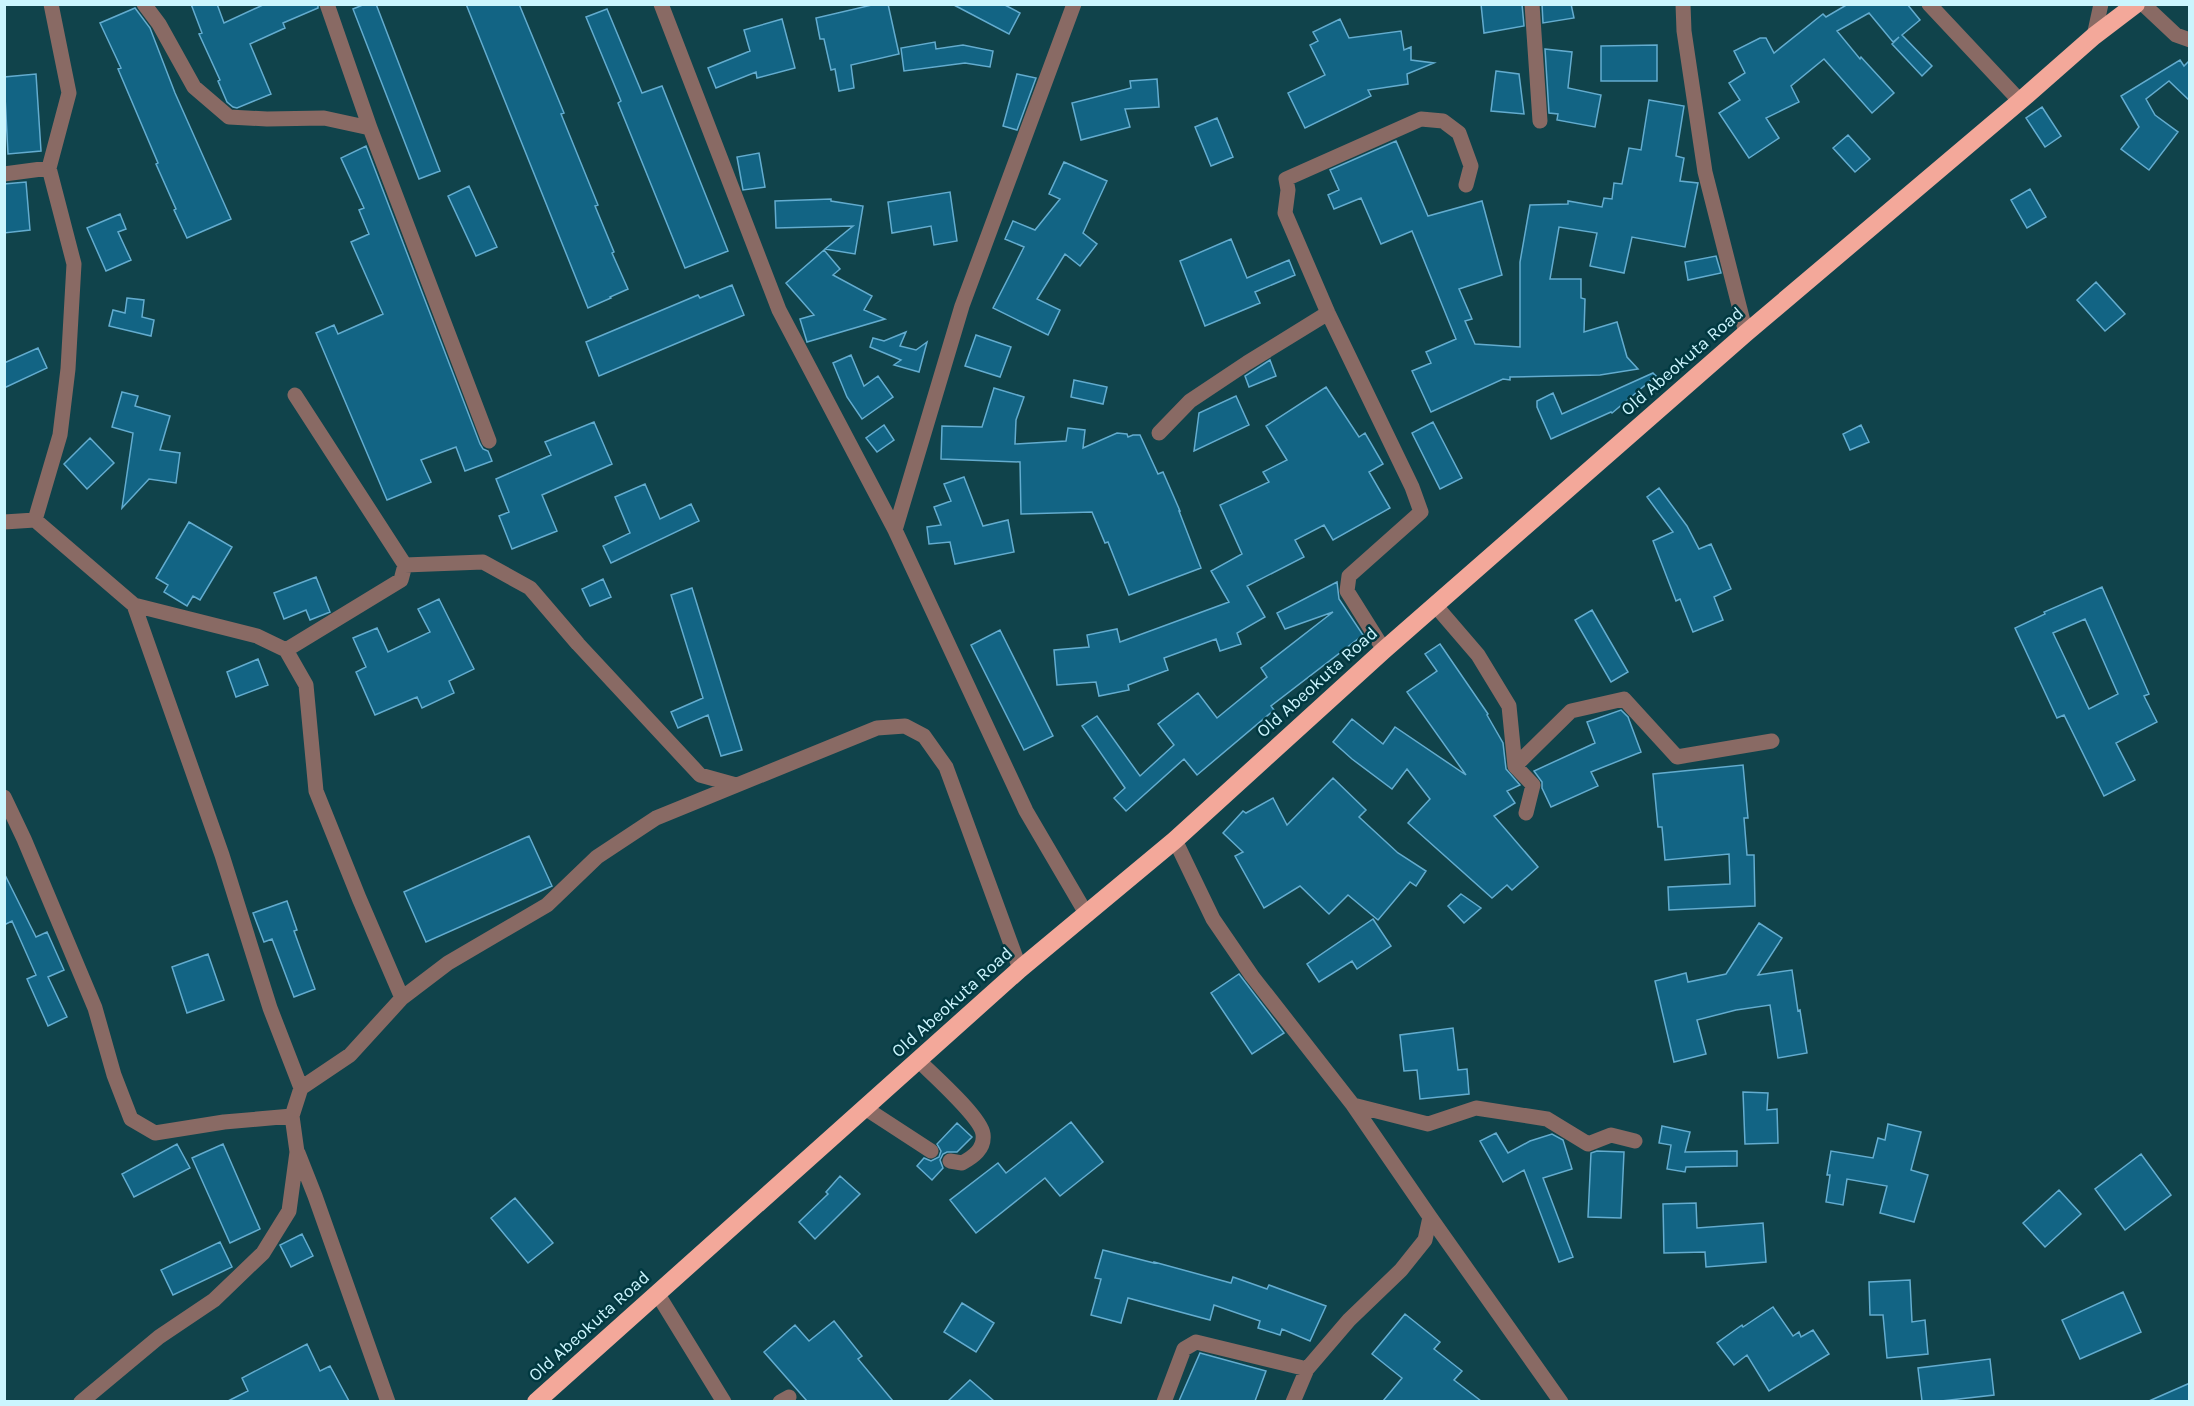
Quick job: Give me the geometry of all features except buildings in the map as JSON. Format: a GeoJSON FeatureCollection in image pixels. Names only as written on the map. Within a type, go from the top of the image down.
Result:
{"type":"FeatureCollection","features":[{"type":"Feature","properties":{"kind":"highway","name":"Old Abeokuta Road"},"geometry":{"type":"LineString","coordinates":[[536,1401],[1020,969],[1176,840],[1384,650],[1746,333],[2094,36],[2136,4]]}},
{"type":"Feature","properties":{"kind":"street"},"geometry":{"type":"LineString","coordinates":[[35,520],[60,435],[68,369],[74,264],[49,168],[69,93],[51,4]]}},
{"type":"Feature","properties":{"kind":"street"},"geometry":{"type":"LineString","coordinates":[[144,4],[159,24],[194,87],[229,117],[324,118],[370,128]]}},
{"type":"Feature","properties":{"kind":"street"},"geometry":{"type":"LineString","coordinates":[[327,4],[370,128],[489,441]]}},
{"type":"Feature","properties":{"kind":"street"},"geometry":{"type":"LineString","coordinates":[[661,4],[778,310],[895,530],[1026,811],[1088,915]]}},
{"type":"Feature","properties":{"kind":"street"},"geometry":{"type":"LineString","coordinates":[[895,530],[962,306],[1074,4]]}},
{"type":"Feature","properties":{"kind":"street"},"geometry":{"type":"LineString","coordinates":[[1532,4],[1540,121]]}},
{"type":"Feature","properties":{"kind":"street"},"geometry":{"type":"LineString","coordinates":[[1683,4],[1684,31],[1705,172],[1746,333]]}},
{"type":"Feature","properties":{"kind":"street"},"geometry":{"type":"LineString","coordinates":[[1929,4],[2020,101]]}},
{"type":"Feature","properties":{"kind":"street"},"geometry":{"type":"LineString","coordinates":[[2094,36],[2101,4]]}},
{"type":"Feature","properties":{"kind":"street"},"geometry":{"type":"LineString","coordinates":[[2143,4],[2176,35],[2190,40]]}},
{"type":"Feature","properties":{"kind":"street"},"geometry":{"type":"LineString","coordinates":[[1384,650],[1347,591],[1349,576],[1421,512],[1412,487],[1328,314],[1285,213],[1288,190],[1286,179],[1421,119],[1443,121],[1458,133],[1471,166],[1466,185]]}},
{"type":"Feature","properties":{"kind":"street"},"geometry":{"type":"LineString","coordinates":[[4,174],[49,168]]}},
{"type":"Feature","properties":{"kind":"street"},"geometry":{"type":"LineString","coordinates":[[1159,433],[1190,401],[1328,314]]}},
{"type":"Feature","properties":{"kind":"street"},"geometry":{"type":"LineString","coordinates":[[286,650],[401,580],[405,565],[295,395]]}},
{"type":"Feature","properties":{"kind":"street"},"geometry":{"type":"LineString","coordinates":[[4,522],[35,520],[134,605],[256,636],[286,650],[306,685],[316,791],[402,998]]}},
{"type":"Feature","properties":{"kind":"street"},"geometry":{"type":"LineString","coordinates":[[405,565],[483,562],[530,588],[578,644],[700,776],[736,785]]}},
{"type":"Feature","properties":{"kind":"street"},"geometry":{"type":"LineString","coordinates":[[134,605],[222,855],[270,1008],[301,1088]]}},
{"type":"Feature","properties":{"kind":"street"},"geometry":{"type":"LineString","coordinates":[[1435,605],[1478,655],[1509,705],[1515,766],[1533,785],[1526,813]]}},
{"type":"Feature","properties":{"kind":"street"},"geometry":{"type":"LineString","coordinates":[[1515,766],[1571,711],[1624,699],[1677,757],[1772,741]]}},
{"type":"Feature","properties":{"kind":"street"},"geometry":{"type":"LineString","coordinates":[[388,1401],[315,1196],[297,1152],[292,1116],[301,1088],[350,1055],[402,998],[448,963],[547,905],[597,857],[656,818],[877,728],[905,726],[924,736],[946,767],[1020,969]]}},
{"type":"Feature","properties":{"kind":"street"},"geometry":{"type":"LineString","coordinates":[[4,797],[95,1008],[114,1075],[130,1119],[155,1133],[224,1122],[292,1116]]}},
{"type":"Feature","properties":{"kind":"street"},"geometry":{"type":"LineString","coordinates":[[1176,840],[1213,918],[1252,976],[1353,1104],[1561,1401]]}},
{"type":"Feature","properties":{"kind":"street"},"geometry":{"type":"LineString","coordinates":[[918,1060],[977,1120],[983,1134],[982,1146],[974,1156],[962,1163],[950,1161]]}},
{"type":"Feature","properties":{"kind":"street"},"geometry":{"type":"LineString","coordinates":[[1353,1104],[1428,1124],[1476,1108],[1547,1119],[1588,1144],[1611,1135],[1635,1141]]}},
{"type":"Feature","properties":{"kind":"street"},"geometry":{"type":"LineString","coordinates":[[865,1108],[931,1151]]}},
{"type":"Feature","properties":{"kind":"street"},"geometry":{"type":"LineString","coordinates":[[81,1401],[159,1337],[214,1300],[263,1253],[289,1211],[297,1152]]}},
{"type":"Feature","properties":{"kind":"street"},"geometry":{"type":"LineString","coordinates":[[1293,1401],[1307,1369],[1349,1320],[1401,1270],[1425,1240],[1430,1217]]}},
{"type":"Feature","properties":{"kind":"street"},"geometry":{"type":"LineString","coordinates":[[657,1293],[724,1401]]}},
{"type":"Feature","properties":{"kind":"street"},"geometry":{"type":"LineString","coordinates":[[1164,1401],[1184,1349],[1196,1342],[1307,1369]]}}]}
